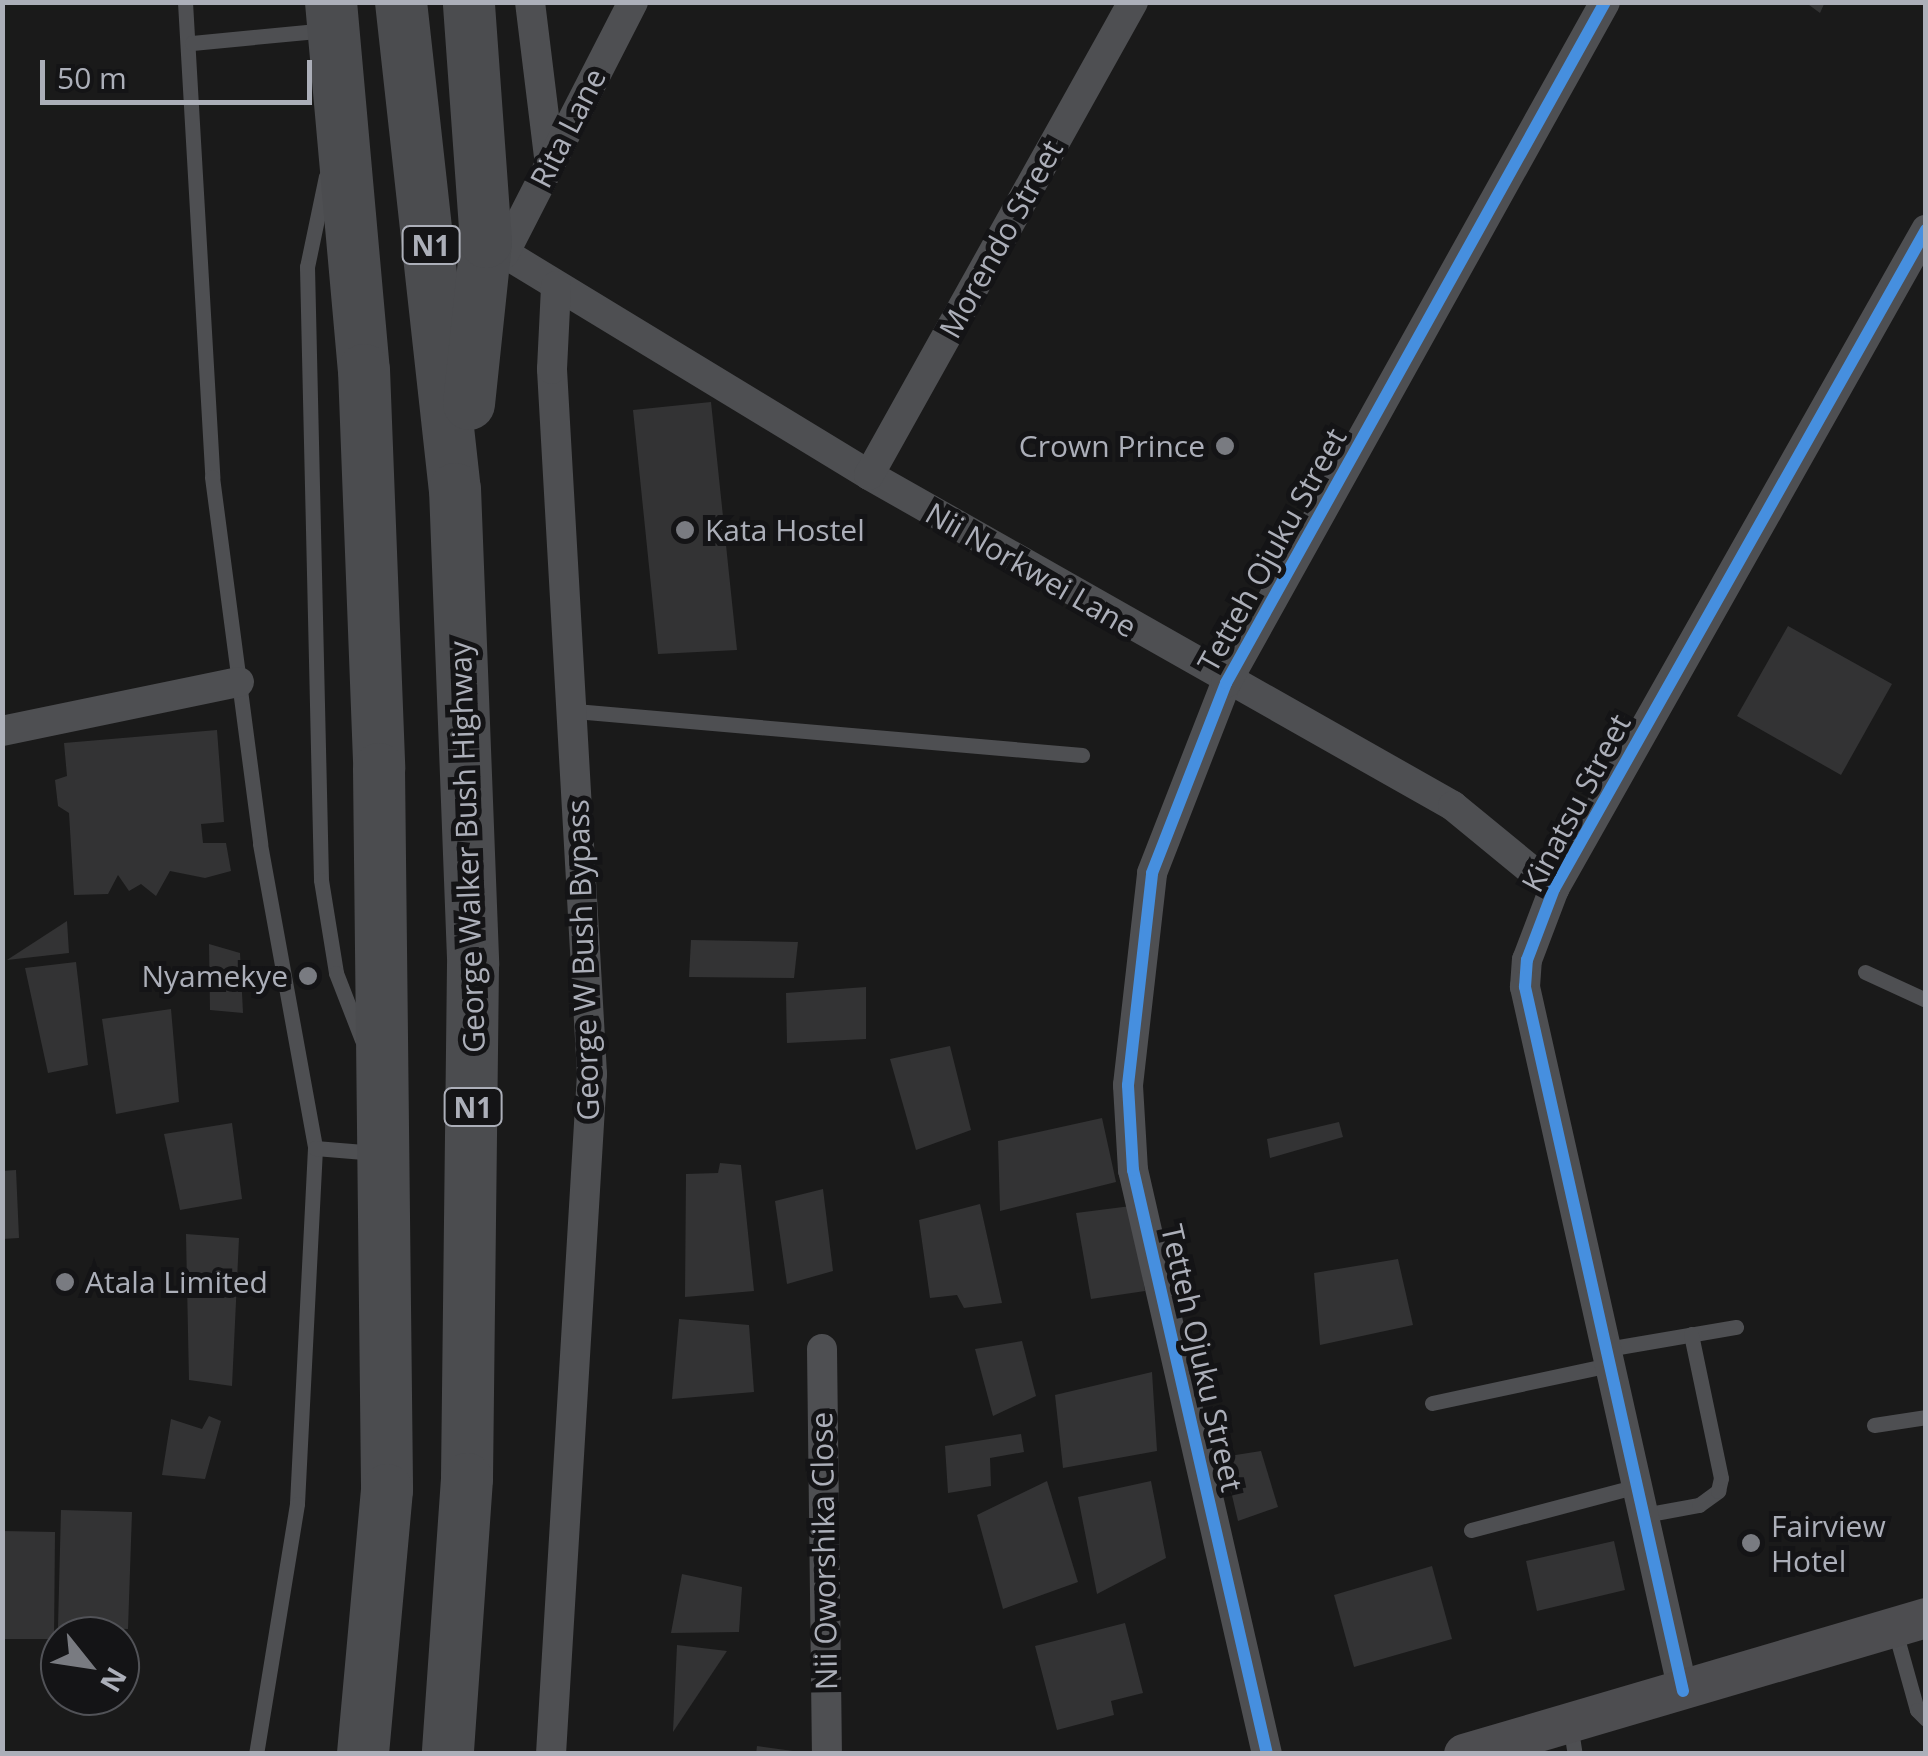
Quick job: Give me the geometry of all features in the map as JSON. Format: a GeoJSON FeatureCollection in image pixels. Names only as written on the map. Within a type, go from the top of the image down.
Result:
{"type":"FeatureCollection","features":[{"type":"Feature","properties":{"kind":"highway","name":"George Walker Bush Highway"},"geometry":{"type":"LineString","coordinates":[[401,2],[454,489],[473,965],[467,1479],[454,1744]]}},
{"type":"Feature","properties":{"kind":"highway"},"geometry":{"type":"LineString","coordinates":[[454,489],[495,248],[469,2]]}},
{"type":"Feature","properties":{"kind":"highway","name":"N1"},"geometry":{"type":"LineString","coordinates":[[333,16],[344,104],[364,370],[384,1097],[387,1490],[363,1754]]}},
{"type":"Feature","properties":{"kind":"street"},"geometry":{"type":"LineString","coordinates":[[530,2],[550,165]]}},
{"type":"Feature","properties":{"kind":"street","name":"Rita Lane"},"geometry":{"type":"LineString","coordinates":[[495,248],[550,165],[632,2]]}},
{"type":"Feature","properties":{"kind":"street","name":"Morendo Street"},"geometry":{"type":"LineString","coordinates":[[869,476],[1133,2]]}},
{"type":"Feature","properties":{"kind":"street","name":"Tetteh Ojuku Street"},"geometry":{"type":"LineString","coordinates":[[1267,1754],[1133,1170],[1128,1084],[1152,873],[1226,683],[1605,2]]}},
{"type":"Feature","properties":{"kind":"street","name":"Kinatsu Street"},"geometry":{"type":"LineString","coordinates":[[1683,1692],[1526,987],[1527,960],[1554,889],[1926,230]]}},
{"type":"Feature","properties":{"kind":"street","name":"Nii Norkwei Lane"},"geometry":{"type":"LineString","coordinates":[[495,248],[869,476],[1226,683],[1453,806],[1554,889]]}},
{"type":"Feature","properties":{"kind":"street","name":"George W Bush Bypass"},"geometry":{"type":"LineString","coordinates":[[552,1754],[592,1074],[575,711],[552,369],[556,286]]}},
{"type":"Feature","properties":{"kind":"street"},"geometry":{"type":"LineString","coordinates":[[2,731],[239,682]]}},
{"type":"Feature","properties":{"kind":"street","name":"Nii Oworshika Close"},"geometry":{"type":"LineString","coordinates":[[822,1349],[827,1754]]}},
{"type":"Feature","properties":{"kind":"street"},"geometry":{"type":"LineString","coordinates":[[1464,1754],[1573,1738],[1683,1692],[1910,1623]]}},
{"type":"Feature","properties":{"kind":"lane"},"geometry":{"type":"LineString","coordinates":[[185,2],[192,43],[212,477],[239,682],[315,1148],[297,1504],[256,1754]]}},
{"type":"Feature","properties":{"kind":"lane"},"geometry":{"type":"LineString","coordinates":[[192,43],[333,16]]}},
{"type":"Feature","properties":{"kind":"lane"},"geometry":{"type":"LineString","coordinates":[[575,711],[1082,755]]}},
{"type":"Feature","properties":{"kind":"lane"},"geometry":{"type":"LineString","coordinates":[[1865,972],[1926,1000]]}},
{"type":"Feature","properties":{"kind":"lane"},"geometry":{"type":"LineString","coordinates":[[315,1148],[384,1153]]}},
{"type":"Feature","properties":{"kind":"lane"},"geometry":{"type":"LineString","coordinates":[[1432,1403],[1691,1334],[1736,1327]]}},
{"type":"Feature","properties":{"kind":"lane"},"geometry":{"type":"LineString","coordinates":[[1470,1530],[1640,1501],[1699,1504],[1718,1490],[1721,1478],[1691,1334]]}},
{"type":"Feature","properties":{"kind":"lane"},"geometry":{"type":"LineString","coordinates":[[1874,1424],[1926,1417]]}},
{"type":"Feature","properties":{"kind":"lane"},"geometry":{"type":"LineString","coordinates":[[1910,1623],[1917,1710],[1926,1719]]}},
{"type":"Feature","properties":{"kind":"building"},"geometry":{"type":"Polygon","coordinates":[[[1805,2],[1825,2],[1820,13],[1805,2]]]}},
{"type":"Feature","properties":{"kind":"building","name":"Kata Hostel"},"geometry":{"type":"Polygon","coordinates":[[[711,402],[737,650],[658,654],[633,410],[711,402]]]}},
{"type":"Feature","properties":{"kind":"building"},"geometry":{"type":"Polygon","coordinates":[[[1788,626],[1892,684],[1841,775],[1737,716],[1788,626]]]}},
{"type":"Feature","properties":{"kind":"building"},"geometry":{"type":"Polygon","coordinates":[[[217,730],[224,822],[201,824],[203,843],[226,843],[231,871],[205,878],[170,871],[156,896],[141,884],[129,891],[118,875],[108,894],[74,895],[69,813],[58,806],[55,780],[67,776],[64,743],[217,730]]]}},
{"type":"Feature","properties":{"kind":"building"},"geometry":{"type":"Polygon","coordinates":[[[67,921],[69,953],[7,960],[67,921]]]}},
{"type":"Feature","properties":{"kind":"building"},"geometry":{"type":"Polygon","coordinates":[[[691,940],[798,942],[794,978],[689,977],[691,940]]]}},
{"type":"Feature","properties":{"kind":"building"},"geometry":{"type":"Polygon","coordinates":[[[209,944],[240,953],[243,1013],[210,1010],[209,944]]]}},
{"type":"Feature","properties":{"kind":"building"},"geometry":{"type":"Polygon","coordinates":[[[76,962],[88,1065],[48,1073],[25,968],[76,962]]]}},
{"type":"Feature","properties":{"kind":"building"},"geometry":{"type":"Polygon","coordinates":[[[866,987],[866,1039],[787,1043],[786,993],[866,987]]]}},
{"type":"Feature","properties":{"kind":"building"},"geometry":{"type":"Polygon","coordinates":[[[171,1009],[179,1102],[116,1114],[102,1019],[171,1009]]]}},
{"type":"Feature","properties":{"kind":"building"},"geometry":{"type":"Polygon","coordinates":[[[950,1046],[971,1130],[916,1150],[890,1059],[950,1046]]]}},
{"type":"Feature","properties":{"kind":"building"},"geometry":{"type":"Polygon","coordinates":[[[1102,1118],[1116,1182],[1000,1211],[998,1141],[1102,1118]]]}},
{"type":"Feature","properties":{"kind":"building"},"geometry":{"type":"Polygon","coordinates":[[[1339,1122],[1343,1137],[1270,1158],[1267,1139],[1339,1122]]]}},
{"type":"Feature","properties":{"kind":"building"},"geometry":{"type":"Polygon","coordinates":[[[232,1123],[242,1199],[180,1210],[164,1134],[232,1123]]]}},
{"type":"Feature","properties":{"kind":"building"},"geometry":{"type":"Polygon","coordinates":[[[720,1163],[741,1165],[754,1291],[685,1297],[686,1174],[718,1173],[720,1163]]]}},
{"type":"Feature","properties":{"kind":"building"},"geometry":{"type":"Polygon","coordinates":[[[16,1170],[19,1238],[2,1239],[2,1171],[16,1170]]]}},
{"type":"Feature","properties":{"kind":"building"},"geometry":{"type":"Polygon","coordinates":[[[823,1189],[833,1271],[787,1284],[775,1201],[823,1189]]]}},
{"type":"Feature","properties":{"kind":"building"},"geometry":{"type":"Polygon","coordinates":[[[980,1204],[1002,1303],[964,1308],[957,1295],[930,1298],[919,1220],[980,1204]]]}},
{"type":"Feature","properties":{"kind":"building"},"geometry":{"type":"Polygon","coordinates":[[[1131,1206],[1145,1291],[1091,1299],[1076,1213],[1131,1206]]]}},
{"type":"Feature","properties":{"kind":"building"},"geometry":{"type":"Polygon","coordinates":[[[186,1234],[239,1238],[232,1386],[189,1380],[186,1234]]]}},
{"type":"Feature","properties":{"kind":"building"},"geometry":{"type":"Polygon","coordinates":[[[1398,1259],[1413,1325],[1320,1345],[1314,1273],[1398,1259]]]}},
{"type":"Feature","properties":{"kind":"building"},"geometry":{"type":"Polygon","coordinates":[[[679,1319],[749,1325],[754,1392],[672,1399],[679,1319]]]}},
{"type":"Feature","properties":{"kind":"building"},"geometry":{"type":"Polygon","coordinates":[[[1022,1341],[1036,1396],[993,1416],[975,1349],[1022,1341]]]}},
{"type":"Feature","properties":{"kind":"building"},"geometry":{"type":"Polygon","coordinates":[[[1152,1372],[1157,1451],[1063,1468],[1055,1395],[1152,1372]]]}},
{"type":"Feature","properties":{"kind":"building"},"geometry":{"type":"Polygon","coordinates":[[[209,1416],[221,1421],[205,1479],[162,1475],[171,1419],[202,1429],[209,1416]]]}},
{"type":"Feature","properties":{"kind":"building"},"geometry":{"type":"Polygon","coordinates":[[[1021,1434],[1024,1452],[990,1458],[991,1486],[948,1493],[945,1446],[1021,1434]]]}},
{"type":"Feature","properties":{"kind":"building"},"geometry":{"type":"Polygon","coordinates":[[[1261,1451],[1278,1507],[1238,1521],[1223,1457],[1261,1451]]]}},
{"type":"Feature","properties":{"kind":"building"},"geometry":{"type":"Polygon","coordinates":[[[1047,1481],[1078,1582],[1003,1609],[977,1515],[1047,1481]]]}},
{"type":"Feature","properties":{"kind":"building"},"geometry":{"type":"Polygon","coordinates":[[[1151,1481],[1166,1558],[1097,1594],[1078,1497],[1151,1481]]]}},
{"type":"Feature","properties":{"kind":"building"},"geometry":{"type":"Polygon","coordinates":[[[61,1510],[132,1512],[128,1616],[58,1616],[61,1510]]]}},
{"type":"Feature","properties":{"kind":"building"},"geometry":{"type":"Polygon","coordinates":[[[2,1531],[55,1532],[54,1616],[40,1616],[40,1639],[2,1639],[2,1531]]]}},
{"type":"Feature","properties":{"kind":"building"},"geometry":{"type":"Polygon","coordinates":[[[1614,1541],[1625,1590],[1537,1611],[1526,1561],[1614,1541]]]}},
{"type":"Feature","properties":{"kind":"building"},"geometry":{"type":"Polygon","coordinates":[[[1432,1566],[1452,1639],[1354,1667],[1334,1595],[1432,1566]]]}},
{"type":"Feature","properties":{"kind":"building"},"geometry":{"type":"Polygon","coordinates":[[[682,1574],[742,1587],[739,1632],[671,1633],[682,1574]]]}},
{"type":"Feature","properties":{"kind":"building"},"geometry":{"type":"Polygon","coordinates":[[[1125,1623],[1143,1693],[1111,1701],[1114,1715],[1057,1730],[1035,1646],[1125,1623]]]}},
{"type":"Feature","properties":{"kind":"building"},"geometry":{"type":"Polygon","coordinates":[[[677,1645],[727,1651],[673,1732],[677,1645]]]}},
{"type":"Feature","properties":{"kind":"building"},"geometry":{"type":"Polygon","coordinates":[[[757,1746],[793,1751],[793,1754],[756,1754],[757,1746]]]}},
{"type":"Feature","properties":{"kind":"cycle path"},"geometry":{"type":"LineString","coordinates":[[1267,1754],[1133,1170],[1128,1085],[1152,873],[1226,683],[1605,2]]}},
{"type":"Feature","properties":{"kind":"cycle path"},"geometry":{"type":"LineString","coordinates":[[1683,1691],[1525,987],[1527,960],[1554,889],[1926,230]]}},
{"type":"Feature","properties":{"kind":"place","name":"Crown Prince"},"geometry":{"type":"Point","coordinates":[1225,446]}},
{"type":"Feature","properties":{"kind":"place","name":"Kata Hostel"},"geometry":{"type":"Point","coordinates":[685,530]}},
{"type":"Feature","properties":{"kind":"place","name":"Nyamekye"},"geometry":{"type":"Point","coordinates":[308,976]}},
{"type":"Feature","properties":{"kind":"place","name":"Atala Limited"},"geometry":{"type":"Point","coordinates":[65,1282]}},
{"type":"Feature","properties":{"kind":"place","name":"Fairview Hotel"},"geometry":{"type":"Point","coordinates":[1751,1543]}}]}
